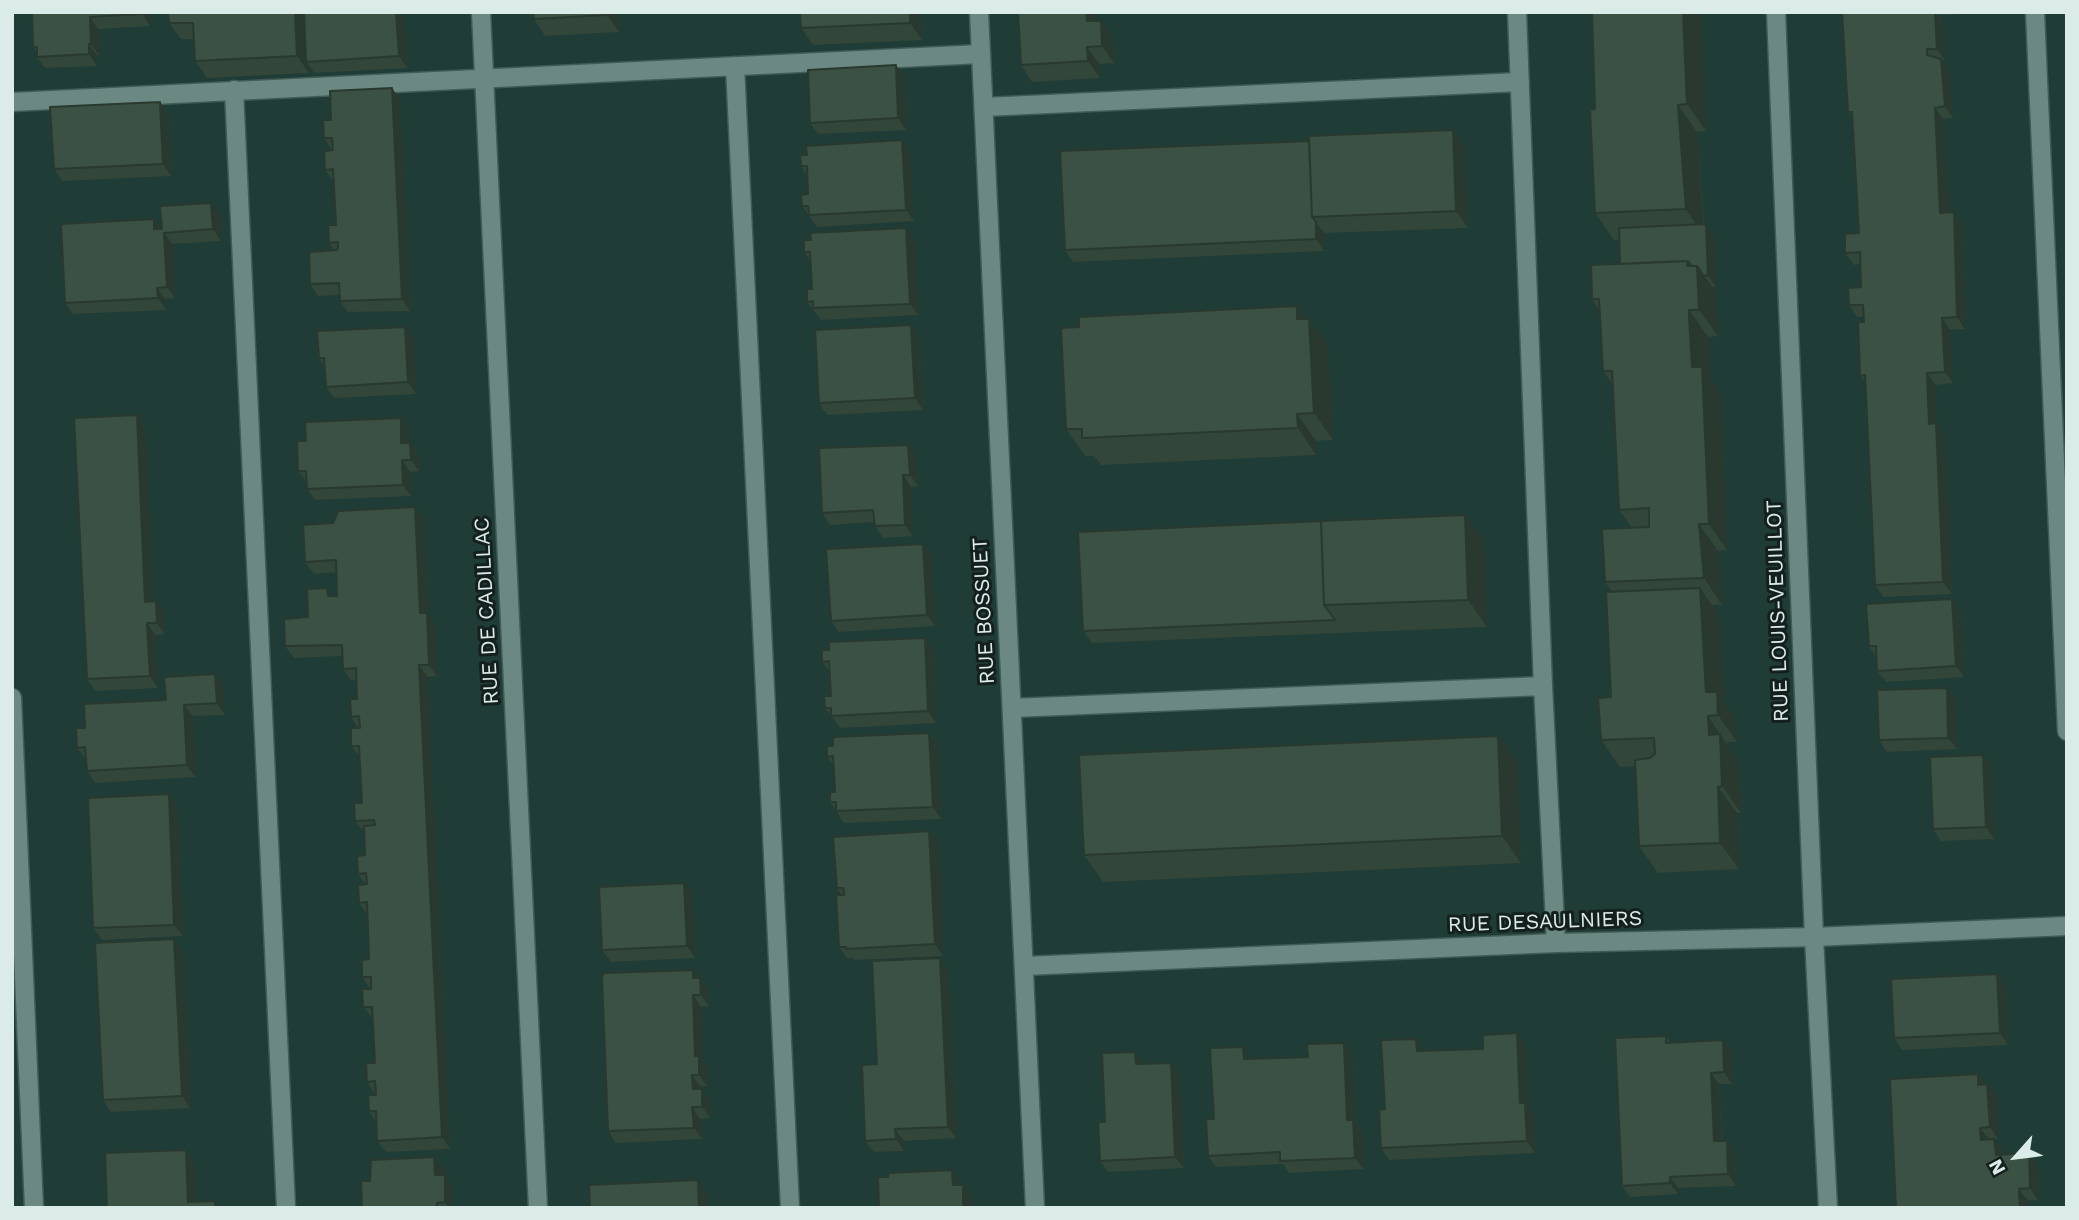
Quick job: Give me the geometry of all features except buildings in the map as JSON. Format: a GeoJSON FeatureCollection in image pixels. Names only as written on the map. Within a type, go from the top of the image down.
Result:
{"type":"FeatureCollection","features":[{"type":"Feature","properties":{"kind":"street","name":"RUE DE CADILLAC"},"geometry":{"type":"LineString","coordinates":[[481,12],[538,1208]]}},
{"type":"Feature","properties":{"kind":"street","name":"RUE BOSSUET"},"geometry":{"type":"LineString","coordinates":[[979,12],[1035,1208]]}},
{"type":"Feature","properties":{"kind":"street"},"geometry":{"type":"LineString","coordinates":[[1517,12],[1543,686],[1556,943]]}},
{"type":"Feature","properties":{"kind":"street","name":"RUE LOUIS-VEUILLOT"},"geometry":{"type":"LineString","coordinates":[[1776,12],[1814,937],[1828,1208]]}},
{"type":"Feature","properties":{"kind":"street"},"geometry":{"type":"LineString","coordinates":[[2035,12],[2067,731]]}},
{"type":"Feature","properties":{"kind":"street"},"geometry":{"type":"LineString","coordinates":[[12,102],[981,54]]}},
{"type":"Feature","properties":{"kind":"street"},"geometry":{"type":"LineString","coordinates":[[735,66],[790,1208]]}},
{"type":"Feature","properties":{"kind":"street"},"geometry":{"type":"LineString","coordinates":[[984,107],[1520,82]]}},
{"type":"Feature","properties":{"kind":"street"},"geometry":{"type":"LineString","coordinates":[[234,90],[286,1208]]}},
{"type":"Feature","properties":{"kind":"street"},"geometry":{"type":"LineString","coordinates":[[1012,708],[1543,686]]}},
{"type":"Feature","properties":{"kind":"street"},"geometry":{"type":"LineString","coordinates":[[12,698],[34,1208]]}},
{"type":"Feature","properties":{"kind":"street","name":"RUE DESAULNIERS"},"geometry":{"type":"LineString","coordinates":[[1024,966],[1556,943],[1814,937],[2067,926]]}}]}
